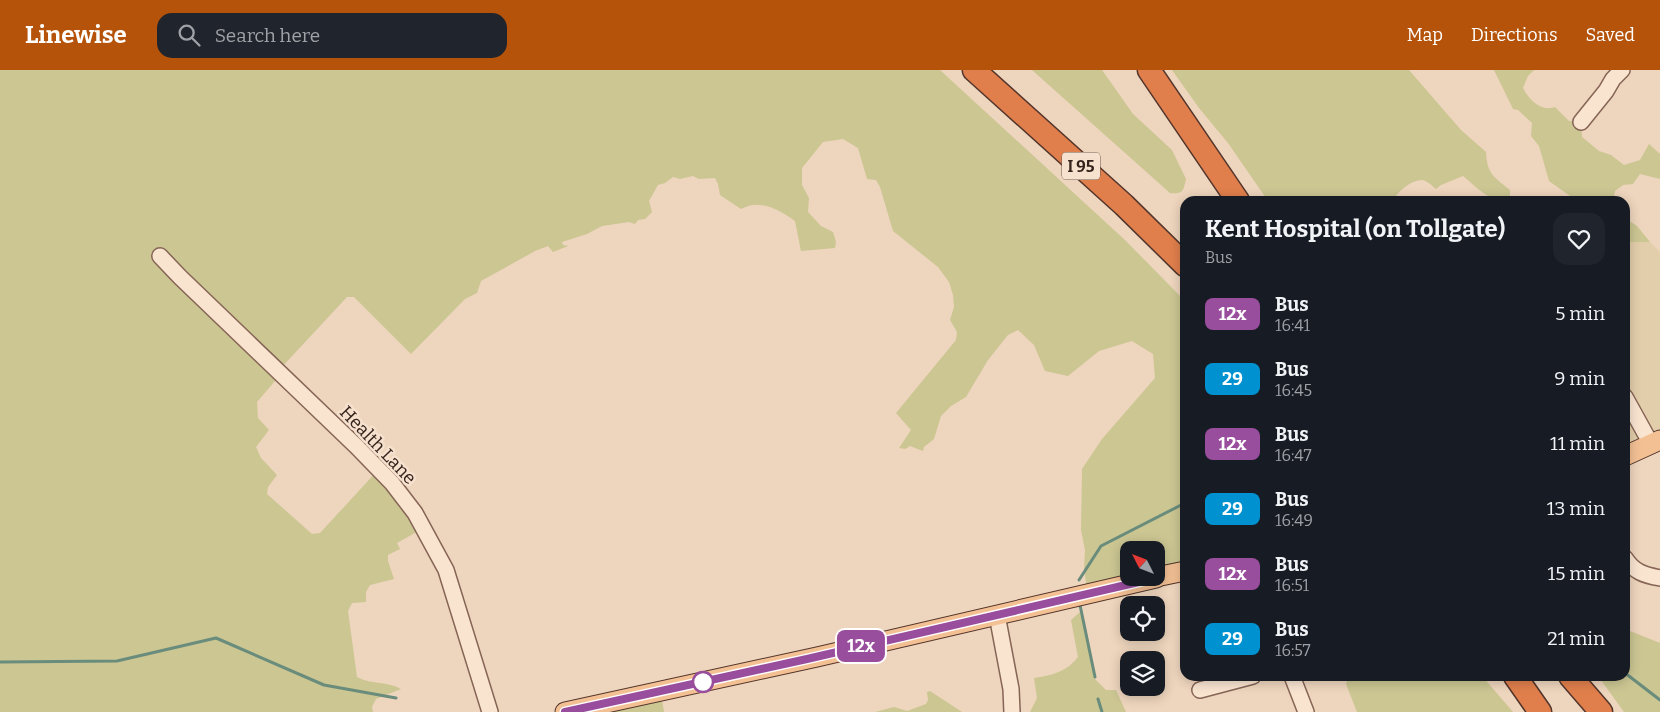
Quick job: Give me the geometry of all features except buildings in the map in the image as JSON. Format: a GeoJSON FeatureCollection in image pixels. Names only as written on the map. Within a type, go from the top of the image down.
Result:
{"type":"FeatureCollection","features":[{"type":"Feature","properties":{"kind":"highway","name":"I 95"},"geometry":{"type":"LineString","coordinates":[[974,70],[1124,205],[1180,260]]}},
{"type":"Feature","properties":{"kind":"highway"},"geometry":{"type":"LineString","coordinates":[[1148,70],[1235,196]]}},
{"type":"Feature","properties":{"kind":"highway"},"geometry":{"type":"LineString","coordinates":[[1508,681],[1527,712]]}},
{"type":"Feature","properties":{"kind":"highway"},"geometry":{"type":"LineString","coordinates":[[1518,681],[1540,712]]}},
{"type":"Feature","properties":{"kind":"highway"},"geometry":{"type":"LineString","coordinates":[[1567,681],[1589,712]]}},
{"type":"Feature","properties":{"kind":"highway"},"geometry":{"type":"LineString","coordinates":[[1574,681],[1601,712]]}},
{"type":"Feature","properties":{"kind":"main road"},"geometry":{"type":"LineString","coordinates":[[1630,454],[1655,442]]}},
{"type":"Feature","properties":{"kind":"main road"},"geometry":{"type":"LineString","coordinates":[[1165,575],[1180,572]]}},
{"type":"Feature","properties":{"kind":"main road"},"geometry":{"type":"LineString","coordinates":[[565,712],[804,660],[1120,586]]}},
{"type":"Feature","properties":{"kind":"street"},"geometry":{"type":"LineString","coordinates":[[1581,122],[1622,70]]}},
{"type":"Feature","properties":{"kind":"street","name":"Health Lane"},"geometry":{"type":"LineString","coordinates":[[160,256],[180,278],[356,446],[392,483],[415,512],[446,570],[490,712]]}},
{"type":"Feature","properties":{"kind":"street"},"geometry":{"type":"LineString","coordinates":[[1630,404],[1655,442]]}},
{"type":"Feature","properties":{"kind":"street"},"geometry":{"type":"LineString","coordinates":[[1630,566],[1648,576],[1660,578]]}},
{"type":"Feature","properties":{"kind":"street"},"geometry":{"type":"LineString","coordinates":[[997,615],[1011,689],[1012,712]]}},
{"type":"Feature","properties":{"kind":"street"},"geometry":{"type":"LineString","coordinates":[[1200,690],[1234,681]]}},
{"type":"Feature","properties":{"kind":"street"},"geometry":{"type":"LineString","coordinates":[[1294,681],[1306,712]]}},
{"type":"Feature","properties":{"kind":"shaded area"},"geometry":{"type":"Polygon","coordinates":[[[0,70],[940,70],[1126,241],[1180,296],[1180,570],[1165,574],[1165,541],[1120,541],[1120,580],[1087,589],[1084,569],[1085,550],[1081,530],[1082,469],[1102,439],[1155,378],[1153,354],[1132,341],[1099,351],[1068,376],[1045,371],[1034,345],[1018,330],[1008,335],[988,360],[966,397],[951,406],[941,416],[934,439],[924,447],[923,451],[910,446],[905,449],[899,448],[911,430],[896,413],[956,340],[957,332],[950,320],[954,307],[953,295],[949,282],[938,267],[893,231],[880,187],[876,180],[867,179],[858,148],[843,139],[823,142],[802,168],[802,185],[809,198],[808,212],[821,226],[833,232],[836,242],[835,248],[801,251],[795,221],[776,209],[755,205],[741,209],[720,195],[715,178],[699,179],[693,176],[680,179],[673,177],[665,183],[658,185],[649,201],[652,212],[645,219],[638,220],[635,224],[629,222],[602,226],[587,234],[562,242],[563,245],[568,246],[553,252],[548,246],[535,251],[481,281],[477,293],[465,299],[411,354],[354,297],[347,297],[280,369],[281,374],[257,402],[258,418],[269,430],[256,447],[261,458],[277,475],[268,487],[267,494],[312,534],[320,533],[379,469],[422,529],[397,543],[400,549],[388,555],[394,579],[370,585],[366,592],[366,602],[352,603],[348,611],[357,677],[401,689],[376,699],[372,707],[373,712],[0,712],[0,70]]]}},
{"type":"Feature","properties":{"kind":"shaded area"},"geometry":{"type":"Polygon","coordinates":[[[1032,70],[1102,70],[1133,114],[1172,150],[1186,179],[1182,191],[1170,193],[1032,70]]]}},
{"type":"Feature","properties":{"kind":"shaded area"},"geometry":{"type":"Polygon","coordinates":[[[1172,70],[1409,70],[1461,130],[1486,152],[1492,174],[1510,190],[1510,196],[1488,196],[1463,176],[1436,189],[1428,182],[1422,180],[1413,182],[1401,190],[1396,196],[1265,196],[1228,143],[1199,108],[1172,70]]]}},
{"type":"Feature","properties":{"kind":"shaded area"},"geometry":{"type":"Polygon","coordinates":[[[1494,70],[1534,70],[1528,76],[1523,88],[1532,101],[1545,108],[1555,107],[1569,121],[1581,121],[1582,137],[1599,151],[1611,155],[1624,165],[1640,160],[1649,144],[1660,154],[1660,179],[1640,174],[1633,184],[1623,185],[1615,191],[1614,196],[1570,196],[1549,181],[1539,146],[1531,136],[1532,123],[1518,110],[1513,109],[1494,70]]]}},
{"type":"Feature","properties":{"kind":"shaded area"},"geometry":{"type":"Polygon","coordinates":[[[1630,221],[1637,226],[1650,242],[1630,242],[1630,221]]]}},
{"type":"Feature","properties":{"kind":"shaded area"},"geometry":{"type":"Polygon","coordinates":[[[1630,242],[1650,242],[1660,252],[1660,439],[1630,453],[1630,242]]]}},
{"type":"Feature","properties":{"kind":"shaded area"},"geometry":{"type":"Polygon","coordinates":[[[1080,612],[1089,645],[1094,678],[1106,690],[1116,690],[1126,712],[1030,712],[1037,698],[1034,678],[1059,672],[1078,657],[1071,620],[1080,612]]]}},
{"type":"Feature","properties":{"kind":"shaded area"},"geometry":{"type":"Polygon","coordinates":[[[1630,631],[1660,643],[1660,712],[1624,712],[1602,681],[1630,681],[1630,631]]]}},
{"type":"Feature","properties":{"kind":"shaded area"},"geometry":{"type":"Polygon","coordinates":[[[1347,681],[1486,681],[1513,712],[1357,712],[1346,684],[1347,681]]]}},
{"type":"Feature","properties":{"kind":"shaded area"},"geometry":{"type":"Polygon","coordinates":[[[930,691],[962,712],[875,712],[894,707],[907,711],[926,704],[928,700],[927,692],[930,691]]]}},
{"type":"Feature","properties":{"kind":"shaded area"},"geometry":{"type":"Polygon","coordinates":[[[661,694],[664,712],[585,712],[661,694]]]}},
{"type":"Feature","properties":{"kind":"waterway"},"geometry":{"type":"LineString","coordinates":[[1079,580],[1101,546],[1180,506]]}},
{"type":"Feature","properties":{"kind":"waterway"},"geometry":{"type":"LineString","coordinates":[[1080,605],[1095,677]]}},
{"type":"Feature","properties":{"kind":"waterway"},"geometry":{"type":"LineString","coordinates":[[0,662],[117,661],[216,638],[324,685],[396,698]]}},
{"type":"Feature","properties":{"kind":"waterway"},"geometry":{"type":"LineString","coordinates":[[1630,677],[1660,700]]}},
{"type":"Feature","properties":{"kind":"waterway"},"geometry":{"type":"LineString","coordinates":[[1098,699],[1102,712]]}},
{"type":"Feature","properties":{"kind":"bus line","name":"12x"},"geometry":{"type":"LineString","coordinates":[[565,712],[807,659],[1121,586]]}}]}
